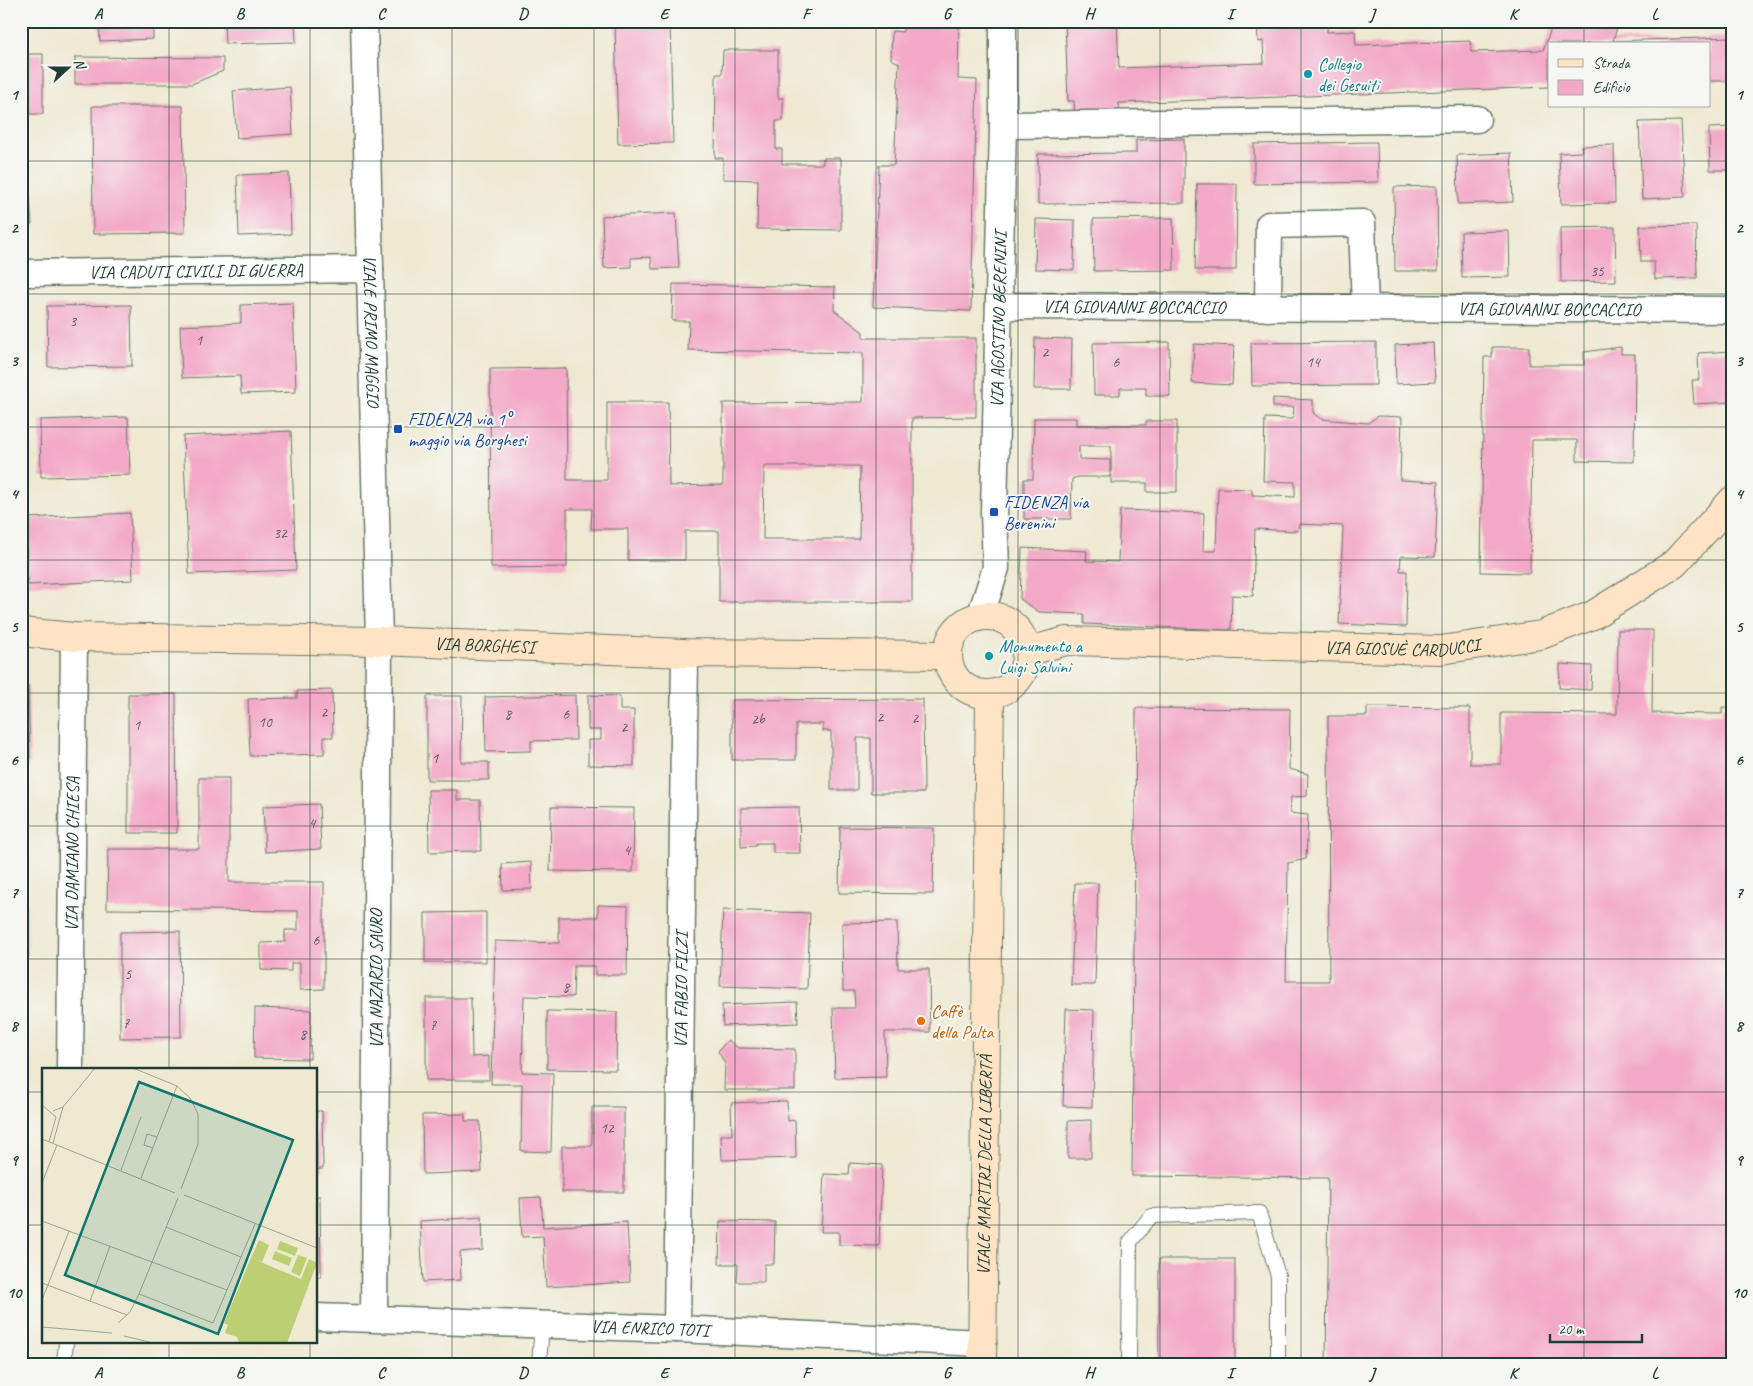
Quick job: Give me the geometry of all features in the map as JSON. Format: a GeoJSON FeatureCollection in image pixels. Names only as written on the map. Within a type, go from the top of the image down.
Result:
{"type":"FeatureCollection","features":[{"type":"Feature","properties":{"kind":"street","name":"VIALE PRIMO MAGGIO"},"geometry":{"type":"LineString","coordinates":[[364,21],[379,641]]}},
{"type":"Feature","properties":{"kind":"street","name":"VIA AGOSTINO BERENINI"},"geometry":{"type":"LineString","coordinates":[[980,617],[996,568],[994,512],[1003,125],[1003,21]]}},
{"type":"Feature","properties":{"kind":"street"},"geometry":{"type":"LineString","coordinates":[[1003,125],[1476,119]]}},
{"type":"Feature","properties":{"kind":"street"},"geometry":{"type":"LineString","coordinates":[[1268,308],[1269,225],[1362,223],[1366,308]]}},
{"type":"Feature","properties":{"kind":"street","name":"VIA CADUTI CIVILI DI GUERRA"},"geometry":{"type":"LineString","coordinates":[[21,273],[370,268]]}},
{"type":"Feature","properties":{"kind":"street","name":"VIA GIOVANNI BOCCACCIO"},"geometry":{"type":"LineString","coordinates":[[999,306],[1732,310]]}},
{"type":"Feature","properties":{"kind":"street","name":"VIA GIOSUÈ CARDUCCI"},"geometry":{"type":"LineString","coordinates":[[1026,652],[1066,641],[1441,650],[1541,635],[1593,615],[1674,564],[1732,501]]}},
{"type":"Feature","properties":{"kind":"street"},"geometry":{"type":"LineString","coordinates":[[994,616],[1015,628],[1022,639],[1026,652],[1026,664],[1013,685],[1002,692],[990,695],[969,690],[960,684],[951,671],[948,655],[949,644],[961,626],[970,620],[994,616]]}},
{"type":"Feature","properties":{"kind":"street","name":"VIA BORGHESI"},"geometry":{"type":"LineString","coordinates":[[21,632],[74,637],[379,641],[686,653],[948,655]]}},
{"type":"Feature","properties":{"kind":"street","name":"VIA DAMIANO CHIESA"},"geometry":{"type":"LineString","coordinates":[[70,1068],[74,637]]}},
{"type":"Feature","properties":{"kind":"street","name":"VIA NAZARIO SAURO"},"geometry":{"type":"LineString","coordinates":[[374,1318],[379,641]]}},
{"type":"Feature","properties":{"kind":"street","name":"VIA FABIO FILZI"},"geometry":{"type":"LineString","coordinates":[[677,1329],[686,653]]}},
{"type":"Feature","properties":{"kind":"street","name":"VIALE MARTIRI DELLA LIBERTÀ"},"geometry":{"type":"LineString","coordinates":[[982,1354],[990,695]]}},
{"type":"Feature","properties":{"kind":"street","name":"VIA ENRICO TOTI"},"geometry":{"type":"LineString","coordinates":[[318,1317],[677,1329],[982,1354]]}},
{"type":"Feature","properties":{"kind":"lane"},"geometry":{"type":"LineString","coordinates":[[1129,1365],[1130,1242],[1151,1216],[1259,1213],[1278,1276],[1278,1365]]}},
{"type":"Feature","properties":{"kind":"lane"},"geometry":{"type":"LineString","coordinates":[[539,1365],[542,1324]]}},
{"type":"Feature","properties":{"kind":"lane"},"geometry":{"type":"LineString","coordinates":[[64,1365],[66,1344]]}},
{"type":"Feature","properties":{"kind":"building"},"geometry":{"type":"Polygon","coordinates":[[[99,21],[153,21],[153,39],[100,41],[99,21]]]}},
{"type":"Feature","properties":{"kind":"building"},"geometry":{"type":"Polygon","coordinates":[[[224,21],[295,21],[296,42],[225,44],[224,21]]]}},
{"type":"Feature","properties":{"kind":"building"},"geometry":{"type":"Polygon","coordinates":[[[615,21],[670,21],[673,143],[618,144],[615,21]]]}},
{"type":"Feature","properties":{"kind":"building"},"geometry":{"type":"Polygon","coordinates":[[[903,21],[959,21],[958,79],[977,80],[971,311],[873,307],[879,165],[894,165],[899,63],[891,59],[892,31],[903,32],[903,21]]]}},
{"type":"Feature","properties":{"kind":"building","name":"Collegio dei Gesuiti"},"geometry":{"type":"Polygon","coordinates":[[[1065,21],[1117,21],[1119,68],[1264,63],[1263,41],[1258,42],[1257,21],[1327,21],[1327,32],[1355,31],[1356,45],[1470,41],[1471,52],[1543,50],[1554,21],[1619,21],[1613,41],[1732,37],[1732,81],[1710,81],[1710,42],[1548,42],[1548,87],[1119,103],[1120,117],[1075,118],[1074,101],[1068,101],[1065,21]]]}},
{"type":"Feature","properties":{"kind":"building"},"geometry":{"type":"Polygon","coordinates":[[[723,50],[778,50],[778,98],[783,98],[783,121],[776,121],[776,149],[782,149],[782,164],[823,164],[823,158],[841,158],[841,230],[757,229],[758,180],[723,179],[723,158],[715,158],[716,74],[722,74],[723,50]]]}},
{"type":"Feature","properties":{"kind":"building"},"geometry":{"type":"Polygon","coordinates":[[[21,54],[43,54],[43,114],[21,114],[21,54]]]}},
{"type":"Feature","properties":{"kind":"building"},"geometry":{"type":"Polygon","coordinates":[[[75,57],[223,58],[223,71],[192,84],[75,84],[75,57]]]}},
{"type":"Feature","properties":{"kind":"building"},"geometry":{"type":"Polygon","coordinates":[[[290,87],[293,134],[237,138],[233,91],[290,87]]]}},
{"type":"Feature","properties":{"kind":"building"},"geometry":{"type":"Polygon","coordinates":[[[92,106],[183,106],[185,233],[93,234],[92,106]]]}},
{"type":"Feature","properties":{"kind":"building"},"geometry":{"type":"Polygon","coordinates":[[[1681,121],[1685,197],[1642,199],[1639,122],[1681,121]]]}},
{"type":"Feature","properties":{"kind":"building"},"geometry":{"type":"Polygon","coordinates":[[[1732,127],[1732,170],[1710,170],[1709,128],[1732,127]]]}},
{"type":"Feature","properties":{"kind":"building"},"geometry":{"type":"Polygon","coordinates":[[[1184,139],[1184,203],[1038,204],[1038,154],[1136,153],[1136,140],[1184,139]]]}},
{"type":"Feature","properties":{"kind":"building"},"geometry":{"type":"Polygon","coordinates":[[[1377,142],[1378,182],[1254,184],[1254,144],[1377,142]]]}},
{"type":"Feature","properties":{"kind":"building"},"geometry":{"type":"Polygon","coordinates":[[[1614,145],[1615,203],[1561,204],[1559,153],[1582,152],[1581,146],[1614,145]]]}},
{"type":"Feature","properties":{"kind":"building"},"geometry":{"type":"Polygon","coordinates":[[[1511,153],[1513,202],[1458,204],[1457,155],[1511,153]]]}},
{"type":"Feature","properties":{"kind":"building"},"geometry":{"type":"Polygon","coordinates":[[[21,154],[27,154],[32,224],[21,225],[21,154]]]}},
{"type":"Feature","properties":{"kind":"building"},"geometry":{"type":"Polygon","coordinates":[[[289,173],[291,234],[239,236],[237,175],[289,173]]]}},
{"type":"Feature","properties":{"kind":"building"},"geometry":{"type":"Polygon","coordinates":[[[1197,184],[1237,184],[1236,270],[1195,270],[1197,184]]]}},
{"type":"Feature","properties":{"kind":"building"},"geometry":{"type":"Polygon","coordinates":[[[1437,186],[1438,271],[1395,271],[1394,187],[1437,186]]]}},
{"type":"Feature","properties":{"kind":"building"},"geometry":{"type":"Polygon","coordinates":[[[676,213],[679,268],[652,269],[651,257],[631,258],[631,267],[604,268],[602,216],[676,213]]]}},
{"type":"Feature","properties":{"kind":"building"},"geometry":{"type":"Polygon","coordinates":[[[1173,218],[1174,270],[1094,271],[1093,219],[1173,218]]]}},
{"type":"Feature","properties":{"kind":"building"},"geometry":{"type":"Polygon","coordinates":[[[1036,219],[1075,220],[1074,270],[1035,269],[1036,219]]]}},
{"type":"Feature","properties":{"kind":"building"},"geometry":{"type":"Polygon","coordinates":[[[1696,225],[1697,278],[1655,279],[1654,262],[1641,262],[1640,226],[1696,225]]]}},
{"type":"Feature","properties":{"kind":"building"},"geometry":{"type":"Polygon","coordinates":[[[1615,227],[1616,281],[1561,282],[1560,228],[1615,227]]]}},
{"type":"Feature","properties":{"kind":"building"},"geometry":{"type":"Polygon","coordinates":[[[1509,231],[1510,277],[1462,278],[1461,232],[1509,231]]]}},
{"type":"Feature","properties":{"kind":"building"},"geometry":{"type":"Polygon","coordinates":[[[673,284],[835,287],[834,310],[863,332],[863,338],[976,338],[976,417],[912,418],[912,602],[719,602],[719,531],[685,531],[685,560],[628,560],[628,529],[591,529],[592,509],[567,509],[567,567],[491,568],[490,369],[566,368],[567,480],[607,480],[607,402],[668,402],[669,486],[723,485],[723,403],[863,402],[863,353],[688,350],[689,321],[672,321],[673,284]],[[764,466],[763,539],[859,539],[860,466],[764,466]]]}},
{"type":"Feature","properties":{"kind":"building"},"geometry":{"type":"Polygon","coordinates":[[[293,303],[296,392],[241,394],[240,376],[182,378],[180,326],[241,323],[241,305],[293,303]]]}},
{"type":"Feature","properties":{"kind":"building"},"geometry":{"type":"Polygon","coordinates":[[[131,305],[132,366],[48,367],[47,306],[131,305]]]}},
{"type":"Feature","properties":{"kind":"building"},"geometry":{"type":"Polygon","coordinates":[[[1035,338],[1072,339],[1071,389],[1034,389],[1035,338]]]}},
{"type":"Feature","properties":{"kind":"building"},"geometry":{"type":"Polygon","coordinates":[[[1169,342],[1170,396],[1146,396],[1146,388],[1120,388],[1120,395],[1094,395],[1093,343],[1169,342]]]}},
{"type":"Feature","properties":{"kind":"building"},"geometry":{"type":"Polygon","coordinates":[[[1376,342],[1376,385],[1252,386],[1251,343],[1376,342]]]}},
{"type":"Feature","properties":{"kind":"building"},"geometry":{"type":"Polygon","coordinates":[[[1433,343],[1435,382],[1396,384],[1395,345],[1433,343]]]}},
{"type":"Feature","properties":{"kind":"building"},"geometry":{"type":"Polygon","coordinates":[[[1194,344],[1234,346],[1232,385],[1192,383],[1194,344]]]}},
{"type":"Feature","properties":{"kind":"building"},"geometry":{"type":"Polygon","coordinates":[[[1492,347],[1529,347],[1529,365],[1584,365],[1584,352],[1621,347],[1621,354],[1635,354],[1634,462],[1577,461],[1577,440],[1532,440],[1530,573],[1481,572],[1484,357],[1492,357],[1492,347]]]}},
{"type":"Feature","properties":{"kind":"building"},"geometry":{"type":"Polygon","coordinates":[[[1732,351],[1732,402],[1694,404],[1692,380],[1699,380],[1698,353],[1732,351]]]}},
{"type":"Feature","properties":{"kind":"building"},"geometry":{"type":"Polygon","coordinates":[[[1273,398],[1313,400],[1313,413],[1321,419],[1368,423],[1378,416],[1402,417],[1400,480],[1438,482],[1435,557],[1401,556],[1400,571],[1407,571],[1406,627],[1339,624],[1343,526],[1299,524],[1298,531],[1255,529],[1253,596],[1232,595],[1231,630],[1084,624],[1084,614],[1039,612],[1020,599],[1022,548],[1087,551],[1086,561],[1118,562],[1120,510],[1204,513],[1203,551],[1216,551],[1218,488],[1252,489],[1252,495],[1295,497],[1295,482],[1263,481],[1265,418],[1293,419],[1294,407],[1273,407],[1273,398]]]}},
{"type":"Feature","properties":{"kind":"building"},"geometry":{"type":"Polygon","coordinates":[[[128,417],[130,475],[41,477],[40,420],[128,417]]]}},
{"type":"Feature","properties":{"kind":"building"},"geometry":{"type":"Polygon","coordinates":[[[1034,418],[1076,418],[1076,425],[1146,425],[1146,421],[1177,421],[1177,492],[1147,492],[1147,483],[1111,483],[1111,446],[1079,446],[1079,459],[1110,460],[1110,477],[1078,477],[1072,479],[1071,519],[1024,519],[1024,479],[1033,479],[1034,418]]]}},
{"type":"Feature","properties":{"kind":"building"},"geometry":{"type":"Polygon","coordinates":[[[291,431],[296,570],[189,574],[183,436],[291,431]]]}},
{"type":"Feature","properties":{"kind":"building"},"geometry":{"type":"Polygon","coordinates":[[[130,513],[133,580],[28,585],[25,518],[130,513]]]}},
{"type":"Feature","properties":{"kind":"building"},"geometry":{"type":"Polygon","coordinates":[[[1618,630],[1653,630],[1652,713],[1722,714],[1722,707],[1732,707],[1732,1365],[1326,1365],[1328,1178],[1132,1176],[1136,708],[1290,709],[1289,769],[1308,774],[1307,796],[1291,797],[1290,813],[1308,815],[1306,859],[1288,863],[1286,981],[1329,981],[1328,716],[1367,716],[1367,707],[1470,708],[1470,764],[1501,764],[1501,713],[1617,714],[1618,630]]]}},
{"type":"Feature","properties":{"kind":"building"},"geometry":{"type":"Polygon","coordinates":[[[1560,664],[1592,666],[1591,690],[1559,688],[1560,664]]]}},
{"type":"Feature","properties":{"kind":"building"},"geometry":{"type":"Polygon","coordinates":[[[21,685],[28,685],[30,764],[21,764],[21,685]]]}},
{"type":"Feature","properties":{"kind":"building"},"geometry":{"type":"Polygon","coordinates":[[[332,690],[333,737],[324,737],[324,754],[250,756],[248,699],[297,698],[297,691],[332,690]]]}},
{"type":"Feature","properties":{"kind":"building"},"geometry":{"type":"Polygon","coordinates":[[[128,694],[176,694],[177,833],[128,833],[128,694]]]}},
{"type":"Feature","properties":{"kind":"building"},"geometry":{"type":"Polygon","coordinates":[[[575,695],[576,740],[531,741],[531,751],[486,752],[485,697],[575,695]]]}},
{"type":"Feature","properties":{"kind":"building"},"geometry":{"type":"Polygon","coordinates":[[[588,695],[620,696],[620,710],[634,710],[634,766],[588,765],[588,740],[601,740],[601,730],[588,730],[588,695]]]}},
{"type":"Feature","properties":{"kind":"building"},"geometry":{"type":"Polygon","coordinates":[[[427,696],[462,696],[461,762],[489,762],[489,780],[427,780],[427,696]]]}},
{"type":"Feature","properties":{"kind":"building"},"geometry":{"type":"Polygon","coordinates":[[[923,699],[924,793],[871,793],[871,738],[857,738],[857,790],[831,790],[831,731],[823,731],[823,724],[796,724],[796,760],[732,760],[732,700],[923,699]]]}},
{"type":"Feature","properties":{"kind":"building"},"geometry":{"type":"Polygon","coordinates":[[[199,778],[229,778],[229,882],[324,882],[324,989],[300,990],[300,963],[291,963],[291,971],[261,970],[261,943],[285,942],[285,930],[298,930],[298,911],[107,909],[108,849],[199,849],[199,778]]]}},
{"type":"Feature","properties":{"kind":"building"},"geometry":{"type":"Polygon","coordinates":[[[21,784],[26,784],[27,865],[21,865],[21,784]]]}},
{"type":"Feature","properties":{"kind":"building"},"geometry":{"type":"Polygon","coordinates":[[[428,790],[457,790],[457,800],[480,800],[481,851],[429,852],[428,790]]]}},
{"type":"Feature","properties":{"kind":"building"},"geometry":{"type":"Polygon","coordinates":[[[319,804],[321,849],[265,852],[263,806],[319,804]]]}},
{"type":"Feature","properties":{"kind":"building"},"geometry":{"type":"Polygon","coordinates":[[[551,807],[634,808],[633,872],[550,871],[551,807]]]}},
{"type":"Feature","properties":{"kind":"building"},"geometry":{"type":"Polygon","coordinates":[[[799,807],[800,853],[773,853],[773,843],[756,843],[756,846],[741,847],[741,808],[799,807]]]}},
{"type":"Feature","properties":{"kind":"building"},"geometry":{"type":"Polygon","coordinates":[[[840,827],[934,828],[933,894],[839,893],[840,827]]]}},
{"type":"Feature","properties":{"kind":"building"},"geometry":{"type":"Polygon","coordinates":[[[531,862],[532,889],[503,890],[502,864],[531,862]]]}},
{"type":"Feature","properties":{"kind":"building"},"geometry":{"type":"Polygon","coordinates":[[[1075,883],[1098,883],[1095,985],[1071,985],[1075,883]]]}},
{"type":"Feature","properties":{"kind":"building"},"geometry":{"type":"Polygon","coordinates":[[[21,896],[26,896],[28,956],[21,956],[21,896]]]}},
{"type":"Feature","properties":{"kind":"building"},"geometry":{"type":"Polygon","coordinates":[[[598,905],[628,906],[627,975],[595,975],[595,966],[574,966],[573,997],[524,996],[522,1072],[553,1073],[551,1152],[521,1151],[522,1084],[491,1084],[495,941],[559,943],[559,917],[598,917],[598,905]]]}},
{"type":"Feature","properties":{"kind":"building"},"geometry":{"type":"Polygon","coordinates":[[[723,910],[810,913],[807,989],[720,986],[723,910]]]}},
{"type":"Feature","properties":{"kind":"building"},"geometry":{"type":"Polygon","coordinates":[[[486,912],[486,962],[425,962],[425,913],[486,912]]]}},
{"type":"Feature","properties":{"kind":"building"},"geometry":{"type":"Polygon","coordinates":[[[897,922],[898,969],[929,969],[930,1032],[885,1032],[886,1077],[835,1078],[833,1008],[855,1008],[854,991],[843,991],[842,923],[897,922]]]}},
{"type":"Feature","properties":{"kind":"building"},"geometry":{"type":"Polygon","coordinates":[[[180,931],[181,1037],[120,1038],[120,932],[180,931]]]}},
{"type":"Feature","properties":{"kind":"building"},"geometry":{"type":"Polygon","coordinates":[[[426,998],[471,998],[472,1057],[489,1056],[489,1080],[426,1080],[426,998]]]}},
{"type":"Feature","properties":{"kind":"building"},"geometry":{"type":"Polygon","coordinates":[[[797,1002],[798,1023],[723,1026],[722,1005],[797,1002]]]}},
{"type":"Feature","properties":{"kind":"building"},"geometry":{"type":"Polygon","coordinates":[[[255,1008],[311,1010],[310,1059],[254,1058],[255,1008]]]}},
{"type":"Feature","properties":{"kind":"building"},"geometry":{"type":"Polygon","coordinates":[[[1066,1009],[1094,1010],[1092,1107],[1063,1106],[1066,1009]]]}},
{"type":"Feature","properties":{"kind":"building"},"geometry":{"type":"Polygon","coordinates":[[[547,1011],[617,1012],[616,1070],[547,1069],[547,1011]]]}},
{"type":"Feature","properties":{"kind":"building"},"geometry":{"type":"Polygon","coordinates":[[[728,1040],[738,1048],[795,1049],[795,1090],[724,1090],[725,1064],[718,1051],[728,1040]]]}},
{"type":"Feature","properties":{"kind":"building"},"geometry":{"type":"Polygon","coordinates":[[[787,1101],[788,1121],[795,1120],[796,1158],[722,1160],[721,1135],[732,1135],[731,1103],[787,1101]]]}},
{"type":"Feature","properties":{"kind":"building"},"geometry":{"type":"Polygon","coordinates":[[[592,1107],[624,1107],[624,1192],[562,1192],[562,1146],[592,1146],[592,1107]]]}},
{"type":"Feature","properties":{"kind":"building"},"geometry":{"type":"Polygon","coordinates":[[[318,1111],[322,1111],[323,1169],[318,1169],[318,1111]]]}},
{"type":"Feature","properties":{"kind":"building"},"geometry":{"type":"Polygon","coordinates":[[[465,1114],[465,1121],[480,1121],[482,1172],[423,1174],[422,1115],[465,1114]]]}},
{"type":"Feature","properties":{"kind":"building"},"geometry":{"type":"Polygon","coordinates":[[[1091,1120],[1091,1158],[1068,1158],[1068,1121],[1091,1120]]]}},
{"type":"Feature","properties":{"kind":"building"},"geometry":{"type":"Polygon","coordinates":[[[850,1163],[882,1165],[879,1246],[839,1245],[839,1232],[821,1232],[824,1174],[849,1175],[850,1163]]]}},
{"type":"Feature","properties":{"kind":"building"},"geometry":{"type":"Polygon","coordinates":[[[318,1196],[320,1196],[321,1277],[318,1277],[318,1196]]]}},
{"type":"Feature","properties":{"kind":"building"},"geometry":{"type":"Polygon","coordinates":[[[541,1197],[543,1227],[627,1222],[630,1282],[546,1287],[543,1236],[522,1237],[520,1198],[541,1197]]]}},
{"type":"Feature","properties":{"kind":"building"},"geometry":{"type":"Polygon","coordinates":[[[482,1217],[483,1250],[460,1252],[461,1280],[423,1282],[420,1221],[482,1217]]]}},
{"type":"Feature","properties":{"kind":"building"},"geometry":{"type":"Polygon","coordinates":[[[720,1221],[775,1222],[774,1264],[764,1264],[764,1282],[737,1282],[738,1264],[719,1264],[720,1221]]]}},
{"type":"Feature","properties":{"kind":"building"},"geometry":{"type":"Polygon","coordinates":[[[21,1224],[27,1224],[23,1341],[21,1341],[21,1224]]]}},
{"type":"Feature","properties":{"kind":"building"},"geometry":{"type":"Polygon","coordinates":[[[1159,1259],[1235,1259],[1235,1365],[1159,1365],[1159,1259]]]}},
{"type":"Feature","properties":{"kind":"place","name":"Collegio dei Gesuiti"},"geometry":{"type":"Point","coordinates":[1308,74]}},
{"type":"Feature","properties":{"kind":"place","name":"FIDENZA via 1° maggio via Borghesi"},"geometry":{"type":"Point","coordinates":[398,429]}},
{"type":"Feature","properties":{"kind":"place","name":"FIDENZA via Berenini"},"geometry":{"type":"Point","coordinates":[994,512]}},
{"type":"Feature","properties":{"kind":"place","name":"Monumento a Luigi Salvini"},"geometry":{"type":"Point","coordinates":[989,656]}},
{"type":"Feature","properties":{"kind":"place","name":"Caffè della Palta"},"geometry":{"type":"Point","coordinates":[921,1021]}}]}
